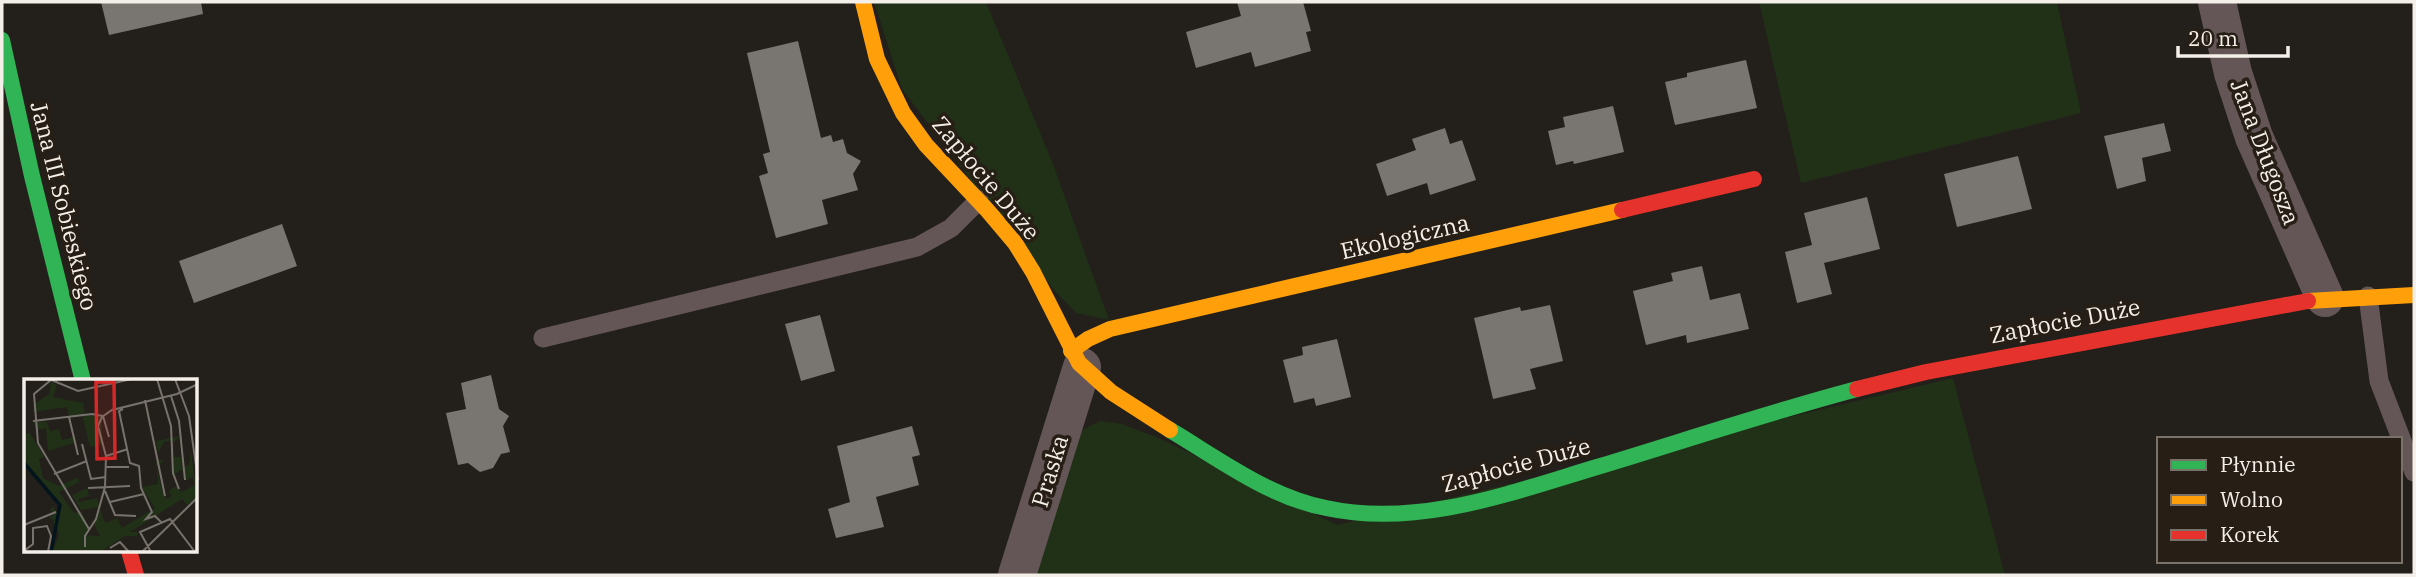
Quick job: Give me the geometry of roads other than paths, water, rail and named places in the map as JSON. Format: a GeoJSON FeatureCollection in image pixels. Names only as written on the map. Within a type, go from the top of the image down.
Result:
{"type":"FeatureCollection","features":[{"type":"Feature","properties":{"kind":"street","name":"Zapłocie Duże"},"geometry":{"type":"LineString","coordinates":[[863,2],[880,68],[897,106],[924,143],[979,200],[1009,237],[1033,272],[1076,359],[1125,401],[1270,488],[1339,511],[1382,514],[1425,512],[1480,502],[1835,396],[1926,372],[2154,327],[2325,298],[2414,295]]}},
{"type":"Feature","properties":{"kind":"street","name":"Jana Długosza"},"geometry":{"type":"LineString","coordinates":[[2217,2],[2234,74],[2254,137],[2325,298]]}},
{"type":"Feature","properties":{"kind":"street","name":"Jana III Sobieskiego"},"geometry":{"type":"LineString","coordinates":[[2,40],[29,164],[83,379]]}},
{"type":"Feature","properties":{"kind":"street","name":"Ekologiczna"},"geometry":{"type":"LineString","coordinates":[[1076,359],[1088,339],[1130,324],[1754,179]]}},
{"type":"Feature","properties":{"kind":"street","name":"Praska"},"geometry":{"type":"LineString","coordinates":[[1017,575],[1076,359]]}},
{"type":"Feature","properties":{"kind":"street"},"geometry":{"type":"LineString","coordinates":[[129,552],[136,575]]}},
{"type":"Feature","properties":{"kind":"lane"},"geometry":{"type":"LineString","coordinates":[[543,338],[917,247],[951,228],[979,200]]}},
{"type":"Feature","properties":{"kind":"lane"},"geometry":{"type":"LineString","coordinates":[[2368,296],[2379,381],[2401,437]]}},
{"type":"Feature","properties":{"kind":"lane"},"geometry":{"type":"LineString","coordinates":[[2402,440],[2414,471]]}}]}
